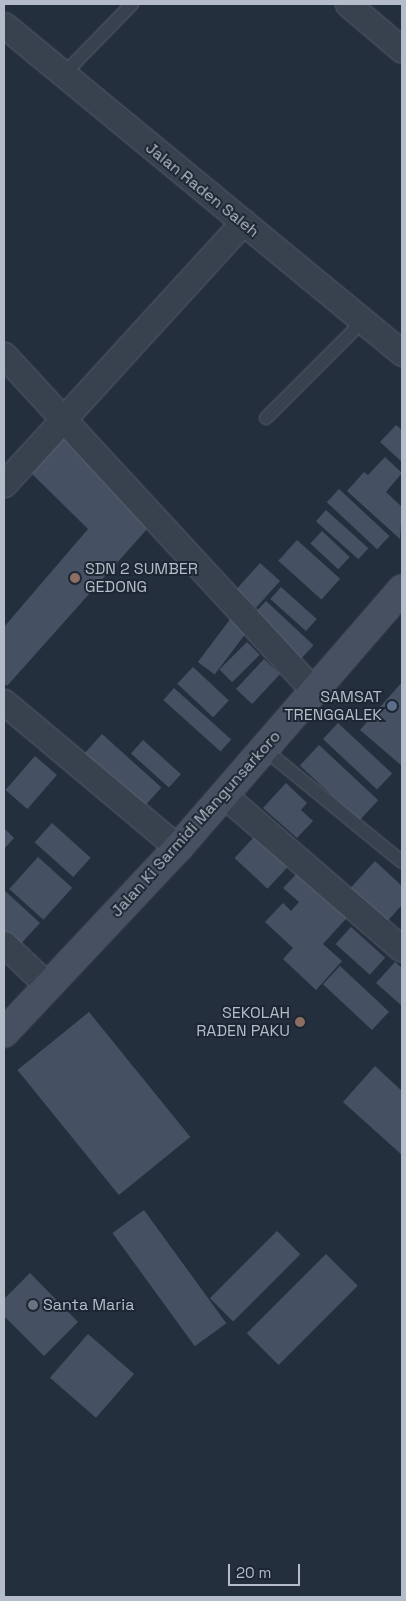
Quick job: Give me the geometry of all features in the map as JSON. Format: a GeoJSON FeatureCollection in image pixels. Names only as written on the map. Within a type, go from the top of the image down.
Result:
{"type":"FeatureCollection","features":[{"type":"Feature","properties":{"kind":"main road","name":"Jalan Ki Sarmidi Mangunsarkoro"},"geometry":{"type":"LineString","coordinates":[[4,1033],[178,848],[402,589]]}},
{"type":"Feature","properties":{"kind":"street"},"geometry":{"type":"LineString","coordinates":[[348,4],[402,50]]}},
{"type":"Feature","properties":{"kind":"street","name":"Jalan Raden Saleh"},"geometry":{"type":"LineString","coordinates":[[4,25],[402,353]]}},
{"type":"Feature","properties":{"kind":"street"},"geometry":{"type":"LineString","coordinates":[[4,484],[243,222]]}},
{"type":"Feature","properties":{"kind":"street"},"geometry":{"type":"LineString","coordinates":[[4,355],[314,691]]}},
{"type":"Feature","properties":{"kind":"street"},"geometry":{"type":"LineString","coordinates":[[4,702],[178,848]]}},
{"type":"Feature","properties":{"kind":"street"},"geometry":{"type":"LineString","coordinates":[[224,795],[402,949]]}},
{"type":"Feature","properties":{"kind":"street"},"geometry":{"type":"LineString","coordinates":[[4,944],[48,986]]}},
{"type":"Feature","properties":{"kind":"lane"},"geometry":{"type":"LineString","coordinates":[[63,75],[132,4]]}},
{"type":"Feature","properties":{"kind":"lane"},"geometry":{"type":"LineString","coordinates":[[266,418],[363,320]]}},
{"type":"Feature","properties":{"kind":"lane"},"geometry":{"type":"LineString","coordinates":[[264,748],[402,862]]}},
{"type":"Feature","properties":{"kind":"building"},"geometry":{"type":"Polygon","coordinates":[[[396,425],[402,430],[402,462],[380,442],[396,425]]]}},
{"type":"Feature","properties":{"kind":"building","name":"SDN 2 SUMBER GEDONG"},"geometry":{"type":"Polygon","coordinates":[[[68,426],[156,519],[7,686],[4,683],[4,627],[88,529],[26,468],[68,426]]]}},
{"type":"Feature","properties":{"kind":"building"},"geometry":{"type":"Polygon","coordinates":[[[385,457],[402,473],[386,492],[402,507],[400,539],[347,491],[364,472],[368,475],[385,457]]]}},
{"type":"Feature","properties":{"kind":"building"},"geometry":{"type":"Polygon","coordinates":[[[339,489],[389,536],[377,549],[327,502],[339,489]]]}},
{"type":"Feature","properties":{"kind":"building"},"geometry":{"type":"Polygon","coordinates":[[[326,510],[368,548],[358,559],[316,521],[326,510]]]}},
{"type":"Feature","properties":{"kind":"building"},"geometry":{"type":"Polygon","coordinates":[[[322,531],[350,557],[338,569],[310,543],[322,531]]]}},
{"type":"Feature","properties":{"kind":"building"},"geometry":{"type":"Polygon","coordinates":[[[297,540],[340,579],[321,600],[278,561],[297,540]]]}},
{"type":"Feature","properties":{"kind":"building"},"geometry":{"type":"Polygon","coordinates":[[[260,563],[280,581],[256,608],[236,590],[260,563]]]}},
{"type":"Feature","properties":{"kind":"building"},"geometry":{"type":"Polygon","coordinates":[[[281,587],[317,619],[306,631],[270,599],[281,587]]]}},
{"type":"Feature","properties":{"kind":"building"},"geometry":{"type":"Polygon","coordinates":[[[266,601],[314,645],[298,662],[250,618],[266,601]]]}},
{"type":"Feature","properties":{"kind":"building"},"geometry":{"type":"Polygon","coordinates":[[[231,618],[248,631],[215,675],[198,662],[231,618]]]}},
{"type":"Feature","properties":{"kind":"building"},"geometry":{"type":"Polygon","coordinates":[[[247,642],[260,655],[232,682],[219,670],[247,642]]]}},
{"type":"Feature","properties":{"kind":"building"},"geometry":{"type":"Polygon","coordinates":[[[264,659],[280,674],[252,704],[236,689],[264,659]]]}},
{"type":"Feature","properties":{"kind":"building"},"geometry":{"type":"Polygon","coordinates":[[[193,667],[229,700],[213,717],[177,684],[193,667]]]}},
{"type":"Feature","properties":{"kind":"building","name":"SAMSAT TRENGGALEK"},"geometry":{"type":"Polygon","coordinates":[[[402,682],[402,766],[360,730],[402,682]]]}},
{"type":"Feature","properties":{"kind":"building"},"geometry":{"type":"Polygon","coordinates":[[[174,688],[231,740],[221,751],[163,700],[174,688]]]}},
{"type":"Feature","properties":{"kind":"building"},"geometry":{"type":"Polygon","coordinates":[[[338,723],[392,773],[377,790],[323,739],[338,723]]]}},
{"type":"Feature","properties":{"kind":"building"},"geometry":{"type":"Polygon","coordinates":[[[102,734],[161,788],[143,808],[84,754],[102,734]]]}},
{"type":"Feature","properties":{"kind":"building"},"geometry":{"type":"Polygon","coordinates":[[[143,740],[181,774],[169,788],[131,753],[143,740]]]}},
{"type":"Feature","properties":{"kind":"building"},"geometry":{"type":"Polygon","coordinates":[[[319,745],[378,800],[359,821],[300,765],[319,745]]]}},
{"type":"Feature","properties":{"kind":"building"},"geometry":{"type":"Polygon","coordinates":[[[35,756],[57,775],[27,809],[5,790],[35,756]]]}},
{"type":"Feature","properties":{"kind":"building"},"geometry":{"type":"Polygon","coordinates":[[[286,783],[307,803],[301,810],[313,821],[297,838],[263,808],[286,783]]]}},
{"type":"Feature","properties":{"kind":"building"},"geometry":{"type":"Polygon","coordinates":[[[52,823],[91,858],[73,877],[35,842],[52,823]]]}},
{"type":"Feature","properties":{"kind":"building"},"geometry":{"type":"Polygon","coordinates":[[[4,828],[14,838],[4,849],[4,828]]]}},
{"type":"Feature","properties":{"kind":"building"},"geometry":{"type":"Polygon","coordinates":[[[255,836],[288,867],[267,889],[235,858],[255,836]]]}},
{"type":"Feature","properties":{"kind":"building"},"geometry":{"type":"Polygon","coordinates":[[[38,857],[72,888],[43,920],[9,889],[38,857]]]}},
{"type":"Feature","properties":{"kind":"building"},"geometry":{"type":"Polygon","coordinates":[[[375,861],[402,886],[402,905],[382,927],[345,894],[375,861]]]}},
{"type":"Feature","properties":{"kind":"building"},"geometry":{"type":"Polygon","coordinates":[[[304,866],[353,911],[323,944],[342,961],[316,990],[283,959],[293,948],[265,922],[283,903],[291,911],[299,902],[283,888],[304,866]]]}},
{"type":"Feature","properties":{"kind":"building"},"geometry":{"type":"Polygon","coordinates":[[[4,890],[40,923],[17,948],[4,935],[4,890]]]}},
{"type":"Feature","properties":{"kind":"building"},"geometry":{"type":"Polygon","coordinates":[[[351,927],[385,958],[370,975],[336,944],[351,927]]]}},
{"type":"Feature","properties":{"kind":"building"},"geometry":{"type":"Polygon","coordinates":[[[395,962],[402,968],[402,1006],[376,983],[395,962]]]}},
{"type":"Feature","properties":{"kind":"building"},"geometry":{"type":"Polygon","coordinates":[[[340,966],[389,1012],[372,1030],[323,984],[340,966]]]}},
{"type":"Feature","properties":{"kind":"building"},"geometry":{"type":"Polygon","coordinates":[[[89,1012],[190,1137],[119,1195],[18,1070],[89,1012]]]}},
{"type":"Feature","properties":{"kind":"building"},"geometry":{"type":"Polygon","coordinates":[[[375,1066],[402,1091],[402,1155],[343,1102],[375,1066]]]}},
{"type":"Feature","properties":{"kind":"building"},"geometry":{"type":"Polygon","coordinates":[[[144,1210],[226,1323],[195,1346],[112,1233],[144,1210]]]}},
{"type":"Feature","properties":{"kind":"building"},"geometry":{"type":"Polygon","coordinates":[[[277,1231],[300,1254],[233,1322],[210,1298],[277,1231]]]}},
{"type":"Feature","properties":{"kind":"building"},"geometry":{"type":"Polygon","coordinates":[[[326,1254],[358,1286],[279,1365],[247,1333],[326,1254]]]}},
{"type":"Feature","properties":{"kind":"building"},"geometry":{"type":"Polygon","coordinates":[[[30,1273],[78,1322],[44,1356],[4,1316],[4,1299],[30,1273]]]}},
{"type":"Feature","properties":{"kind":"building"},"geometry":{"type":"Polygon","coordinates":[[[88,1334],[134,1374],[96,1418],[50,1378],[88,1334]]]}},
{"type":"Feature","properties":{"kind":"place","name":"SDN 2 SUMBER GEDONG"},"geometry":{"type":"Point","coordinates":[75,578]}},
{"type":"Feature","properties":{"kind":"place","name":"SAMSAT TRENGGALEK"},"geometry":{"type":"Point","coordinates":[392,706]}},
{"type":"Feature","properties":{"kind":"place","name":"SEKOLAH RADEN PAKU"},"geometry":{"type":"Point","coordinates":[300,1022]}},
{"type":"Feature","properties":{"kind":"place","name":"Santa Maria"},"geometry":{"type":"Point","coordinates":[33,1305]}}]}
